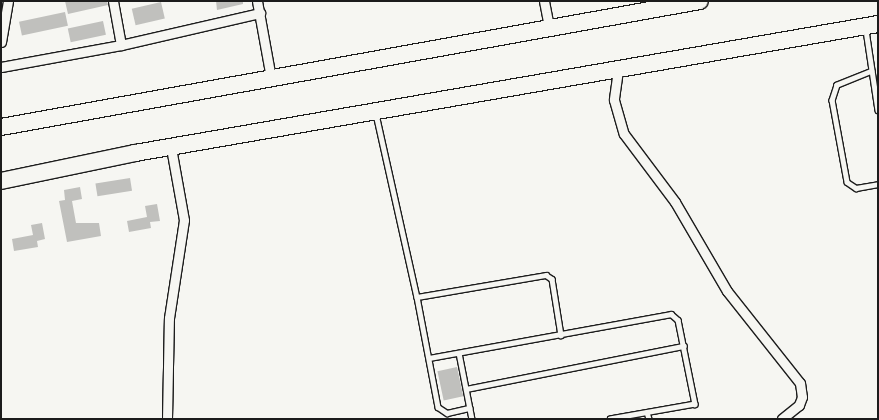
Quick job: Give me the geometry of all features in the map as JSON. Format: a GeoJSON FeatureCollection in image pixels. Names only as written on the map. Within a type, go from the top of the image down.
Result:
{"type":"FeatureCollection","features":[{"type":"Feature","properties":{"kind":"highway"},"geometry":{"type":"LineString","coordinates":[[1,127],[693,2]]}},
{"type":"Feature","properties":{"kind":"highway"},"geometry":{"type":"LineString","coordinates":[[1,181],[171,148],[872,25]]}},
{"type":"Feature","properties":{"kind":"street"},"geometry":{"type":"LineString","coordinates":[[1,42],[8,1]]}},
{"type":"Feature","properties":{"kind":"street"},"geometry":{"type":"LineString","coordinates":[[113,1],[121,45]]}},
{"type":"Feature","properties":{"kind":"street"},"geometry":{"type":"LineString","coordinates":[[257,1],[271,78]]}},
{"type":"Feature","properties":{"kind":"street"},"geometry":{"type":"LineString","coordinates":[[544,1],[548,27]]}},
{"type":"Feature","properties":{"kind":"street"},"geometry":{"type":"LineString","coordinates":[[1,67],[121,45],[260,13]]}},
{"type":"Feature","properties":{"kind":"street"},"geometry":{"type":"LineString","coordinates":[[618,70],[614,100],[624,134],[675,202],[727,291],[800,383],[802,397],[787,417]]}},
{"type":"Feature","properties":{"kind":"street"},"geometry":{"type":"LineString","coordinates":[[166,419],[168,325],[184,220],[171,148]]}},
{"type":"Feature","properties":{"kind":"lane"},"geometry":{"type":"LineString","coordinates":[[872,25],[872,71],[878,110]]}},
{"type":"Feature","properties":{"kind":"lane"},"geometry":{"type":"LineString","coordinates":[[872,71],[837,85],[832,100],[847,182],[856,188],[878,184]]}},
{"type":"Feature","properties":{"kind":"lane"},"geometry":{"type":"LineString","coordinates":[[375,112],[418,297],[438,407],[447,413],[469,408]]}},
{"type":"Feature","properties":{"kind":"lane"},"geometry":{"type":"LineString","coordinates":[[418,297],[546,275],[552,279],[561,335]]}},
{"type":"Feature","properties":{"kind":"lane"},"geometry":{"type":"LineString","coordinates":[[429,358],[671,314],[678,320],[695,404],[610,419]]}},
{"type":"Feature","properties":{"kind":"lane"},"geometry":{"type":"LineString","coordinates":[[466,389],[684,346]]}},
{"type":"Feature","properties":{"kind":"lane"},"geometry":{"type":"LineString","coordinates":[[459,352],[472,419]]}},
{"type":"Feature","properties":{"kind":"lane"},"geometry":{"type":"LineString","coordinates":[[647,412],[649,419]]}},
{"type":"Feature","properties":{"kind":"building"},"geometry":{"type":"Polygon","coordinates":[[[65,1],[107,1],[108,5],[68,14],[65,1]]]}},
{"type":"Feature","properties":{"kind":"building"},"geometry":{"type":"Polygon","coordinates":[[[216,1],[243,1],[243,4],[217,10],[216,1]]]}},
{"type":"Feature","properties":{"kind":"building"},"geometry":{"type":"Polygon","coordinates":[[[161,2],[165,19],[136,25],[132,9],[161,2]]]}},
{"type":"Feature","properties":{"kind":"building"},"geometry":{"type":"Polygon","coordinates":[[[65,12],[68,26],[22,35],[19,22],[65,12]]]}},
{"type":"Feature","properties":{"kind":"building"},"geometry":{"type":"Polygon","coordinates":[[[103,21],[106,35],[71,42],[68,28],[103,21]]]}},
{"type":"Feature","properties":{"kind":"building"},"geometry":{"type":"Polygon","coordinates":[[[130,178],[132,191],[97,196],[95,183],[130,178]]]}},
{"type":"Feature","properties":{"kind":"building"},"geometry":{"type":"Polygon","coordinates":[[[80,187],[82,199],[72,201],[76,223],[99,223],[101,236],[67,242],[59,201],[65,200],[64,190],[80,187]]]}},
{"type":"Feature","properties":{"kind":"building"},"geometry":{"type":"Polygon","coordinates":[[[157,204],[160,221],[150,222],[151,228],[129,232],[127,221],[147,217],[145,206],[157,204]]]}},
{"type":"Feature","properties":{"kind":"building"},"geometry":{"type":"Polygon","coordinates":[[[42,223],[45,239],[37,241],[38,247],[14,251],[12,239],[33,235],[31,225],[42,223]]]}},
{"type":"Feature","properties":{"kind":"building"},"geometry":{"type":"Polygon","coordinates":[[[457,367],[463,396],[444,401],[437,371],[457,367]]]}}]}
